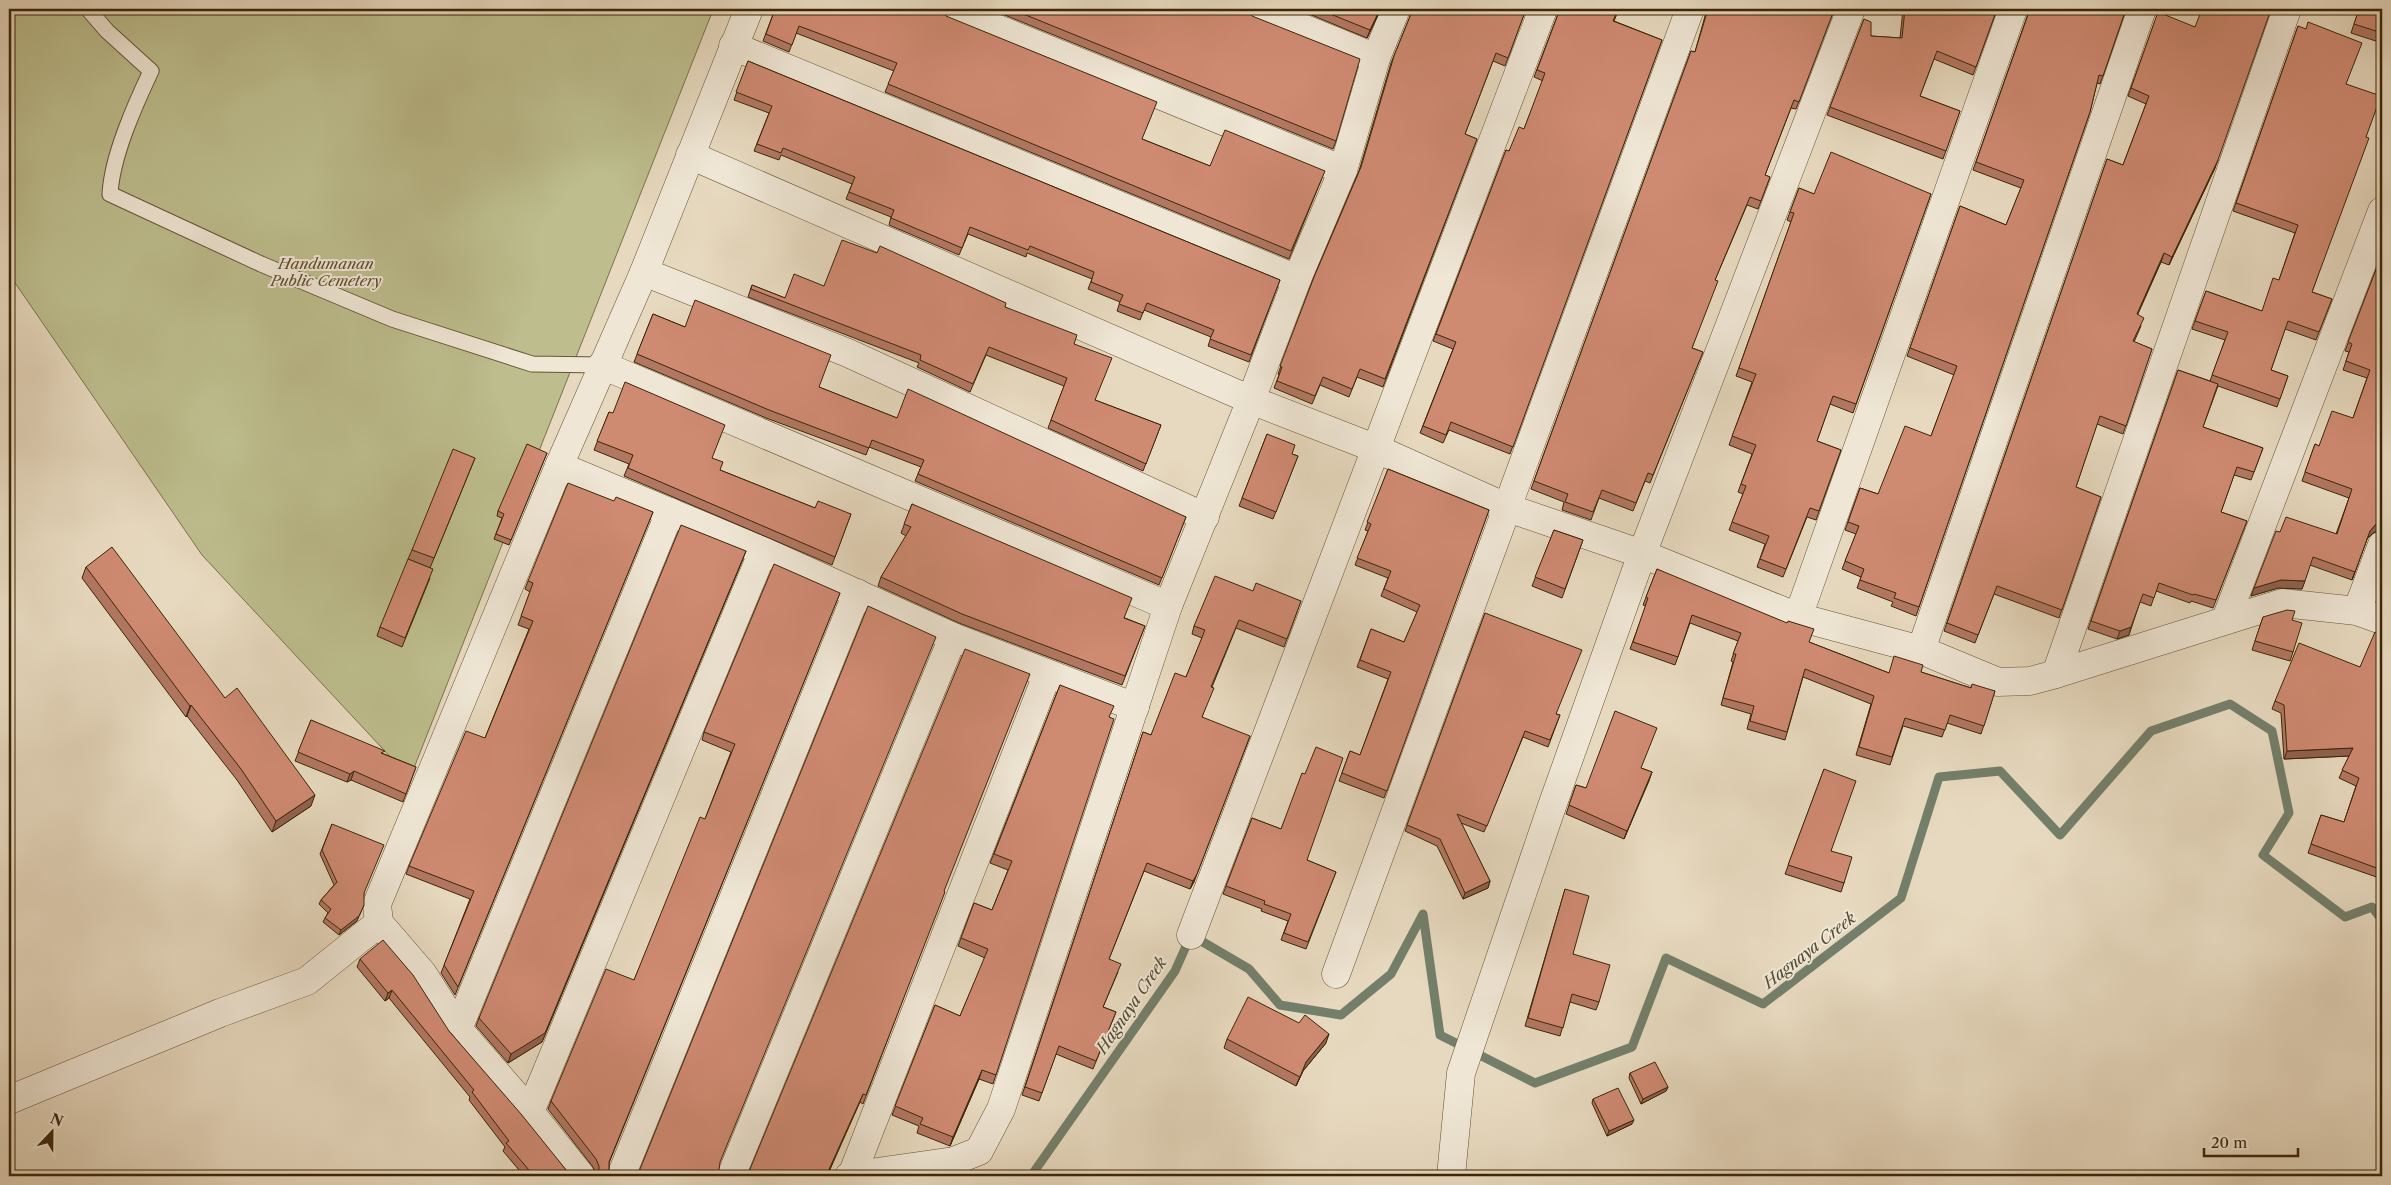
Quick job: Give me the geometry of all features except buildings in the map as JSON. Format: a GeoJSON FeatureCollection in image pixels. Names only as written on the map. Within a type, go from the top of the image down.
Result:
{"type":"FeatureCollection","features":[{"type":"Feature","properties":{"kind":"street"},"geometry":{"type":"LineString","coordinates":[[580,1176],[530,1112],[458,1029],[424,974],[379,923],[377,904],[559,466],[644,272],[748,9]]}},
{"type":"Feature","properties":{"kind":"street"},"geometry":{"type":"LineString","coordinates":[[949,9],[1343,170]]}},
{"type":"Feature","properties":{"kind":"street"},"geometry":{"type":"LineString","coordinates":[[1256,9],[1376,58]]}},
{"type":"Feature","properties":{"kind":"street"},"geometry":{"type":"LineString","coordinates":[[1047,675],[850,1176],[954,1161],[980,1151],[1001,1109],[1168,606],[1205,517],[1297,280],[1343,170],[1376,58],[1396,9]]}},
{"type":"Feature","properties":{"kind":"street"},"geometry":{"type":"LineString","coordinates":[[1192,935],[1543,9]]}},
{"type":"Feature","properties":{"kind":"street"},"geometry":{"type":"LineString","coordinates":[[1336,974],[1690,9]]}},
{"type":"Feature","properties":{"kind":"street"},"geometry":{"type":"LineString","coordinates":[[1451,1176],[1461,1073],[1552,806],[1642,554],[1851,9]]}},
{"type":"Feature","properties":{"kind":"street"},"geometry":{"type":"LineString","coordinates":[[1798,616],[2013,9]]}},
{"type":"Feature","properties":{"kind":"street"},"geometry":{"type":"LineString","coordinates":[[1921,650],[2142,9]]}},
{"type":"Feature","properties":{"kind":"street"},"geometry":{"type":"LineString","coordinates":[[2056,674],[2287,9]]}},
{"type":"Feature","properties":{"kind":"street"},"geometry":{"type":"LineString","coordinates":[[733,46],[1297,280]]}},
{"type":"Feature","properties":{"kind":"street"},"geometry":{"type":"LineString","coordinates":[[690,155],[1251,400],[1377,449],[1508,508],[1642,554],[1798,616],[1921,650],[1998,682],[2030,681],[2056,674],[2226,619],[2282,603],[2357,611],[2382,620]]}},
{"type":"Feature","properties":{"kind":"street"},"geometry":{"type":"LineString","coordinates":[[2226,619],[2382,211]]}},
{"type":"Feature","properties":{"kind":"street"},"geometry":{"type":"LineString","coordinates":[[644,272],[848,353],[1205,517]]}},
{"type":"Feature","properties":{"kind":"street"},"geometry":{"type":"LineString","coordinates":[[602,365],[1168,606]]}},
{"type":"Feature","properties":{"kind":"street"},"geometry":{"type":"LineString","coordinates":[[559,466],[763,551],[953,637],[1047,675],[1135,707]]}},
{"type":"Feature","properties":{"kind":"street"},"geometry":{"type":"LineString","coordinates":[[458,1029],[670,512]]}},
{"type":"Feature","properties":{"kind":"street"},"geometry":{"type":"LineString","coordinates":[[2357,611],[2382,545]]}},
{"type":"Feature","properties":{"kind":"street"},"geometry":{"type":"LineString","coordinates":[[530,1112],[763,551]]}},
{"type":"Feature","properties":{"kind":"street"},"geometry":{"type":"LineString","coordinates":[[621,1176],[858,593]]}},
{"type":"Feature","properties":{"kind":"street"},"geometry":{"type":"LineString","coordinates":[[731,1176],[953,637]]}},
{"type":"Feature","properties":{"kind":"street"},"geometry":{"type":"LineString","coordinates":[[9,1100],[220,1013],[307,980],[379,923]]}},
{"type":"Feature","properties":{"kind":"lane"},"geometry":{"type":"LineString","coordinates":[[88,9],[107,30],[151,71],[139,96],[111,176],[110,194],[268,268],[392,319],[532,364],[602,365]]}},
{"type":"Feature","properties":{"kind":"green space","name":"Handumanan Public Cemetery"},"geometry":{"type":"Polygon","coordinates":[[[9,9],[687,9],[711,15],[410,778],[202,555],[9,274],[9,9]]]}},
{"type":"Feature","properties":{"kind":"waterway","name":"Hagnaya Creek"},"geometry":{"type":"LineString","coordinates":[[1031,1176],[1175,971],[1191,935],[1249,969],[1280,1005],[1341,1015],[1391,974],[1423,914],[1440,1035],[1535,1083],[1632,1047],[1666,958],[1763,1004],[1901,898],[1939,777],[2000,771],[2060,835],[2151,731],[2230,704],[2272,731],[2289,813],[2263,855],[2345,917],[2372,907],[2382,920]]}}]}
